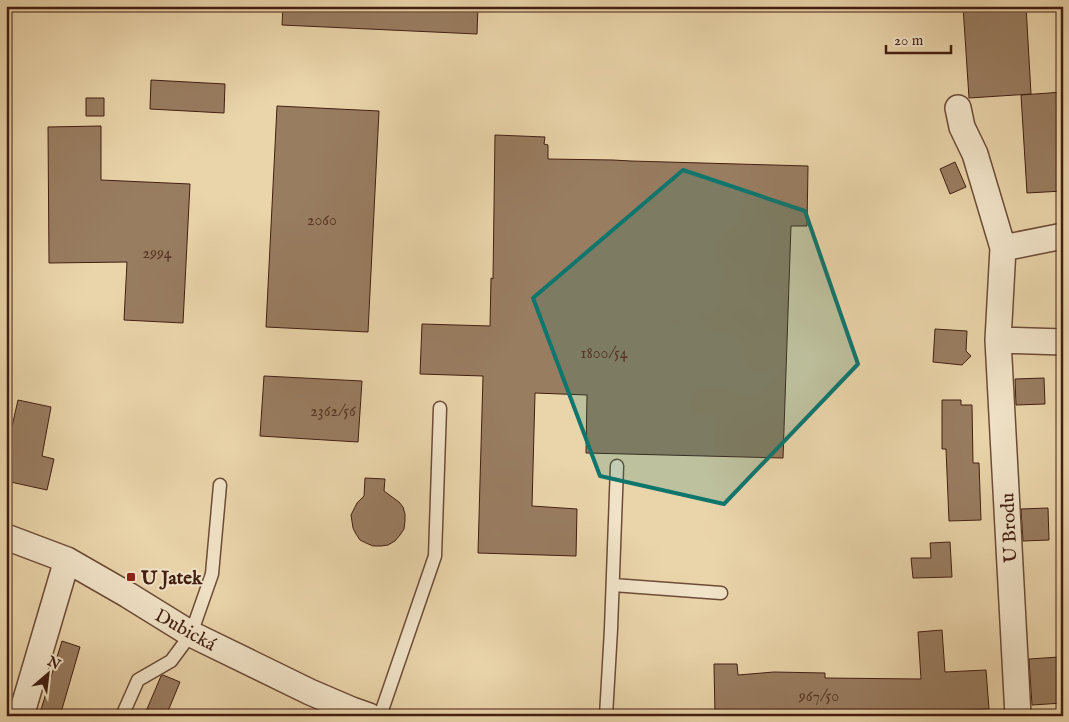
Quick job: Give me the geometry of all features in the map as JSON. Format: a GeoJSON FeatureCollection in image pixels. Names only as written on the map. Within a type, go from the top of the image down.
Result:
{"type":"FeatureCollection","features":[{"type":"Feature","properties":{"kind":"street","name":"U Brodu"},"geometry":{"type":"LineString","coordinates":[[958,108],[962,127],[975,154],[1003,248],[998,340],[1018,716]]}},
{"type":"Feature","properties":{"kind":"street"},"geometry":{"type":"LineString","coordinates":[[1003,248],[1063,236]]}},
{"type":"Feature","properties":{"kind":"street"},"geometry":{"type":"LineString","coordinates":[[998,340],[1063,342]]}},
{"type":"Feature","properties":{"kind":"street","name":"Dubická"},"geometry":{"type":"LineString","coordinates":[[6,537],[67,560],[191,634],[310,692],[369,715]]}},
{"type":"Feature","properties":{"kind":"street"},"geometry":{"type":"LineString","coordinates":[[21,716],[67,560]]}},
{"type":"Feature","properties":{"kind":"lane"},"geometry":{"type":"LineString","coordinates":[[369,715],[435,556],[440,408]]}},
{"type":"Feature","properties":{"kind":"lane"},"geometry":{"type":"LineString","coordinates":[[606,716],[617,466]]}},
{"type":"Feature","properties":{"kind":"lane"},"geometry":{"type":"LineString","coordinates":[[122,716],[138,680],[171,661],[191,634],[212,574],[220,484]]}},
{"type":"Feature","properties":{"kind":"lane"},"geometry":{"type":"LineString","coordinates":[[613,585],[722,593]]}},
{"type":"Feature","properties":{"kind":"highlighted area"},"geometry":{"type":"Polygon","coordinates":[[[683,170],[805,211],[858,364],[724,504],[600,476],[533,298],[683,170]]]}},
{"type":"Feature","properties":{"kind":"building"},"geometry":{"type":"Polygon","coordinates":[[[283,6],[478,6],[477,34],[282,25],[283,6]]]}},
{"type":"Feature","properties":{"kind":"building"},"geometry":{"type":"Polygon","coordinates":[[[963,6],[1026,6],[1031,94],[969,98],[963,6]]]}},
{"type":"Feature","properties":{"kind":"building"},"geometry":{"type":"Polygon","coordinates":[[[151,80],[225,84],[224,113],[150,109],[151,80]]]}},
{"type":"Feature","properties":{"kind":"building"},"geometry":{"type":"Polygon","coordinates":[[[1063,92],[1063,191],[1027,193],[1021,95],[1063,92]]]}},
{"type":"Feature","properties":{"kind":"building"},"geometry":{"type":"Polygon","coordinates":[[[86,98],[104,98],[104,116],[86,116],[86,98]]]}},
{"type":"Feature","properties":{"kind":"building"},"geometry":{"type":"Polygon","coordinates":[[[277,106],[379,111],[368,332],[266,327],[277,106]]]}},
{"type":"Feature","properties":{"kind":"building"},"geometry":{"type":"Polygon","coordinates":[[[101,126],[101,180],[190,184],[183,323],[124,320],[127,262],[49,263],[48,127],[101,126]]]}},
{"type":"Feature","properties":{"kind":"building"},"geometry":{"type":"Polygon","coordinates":[[[495,135],[545,137],[544,144],[548,145],[548,159],[808,166],[807,226],[791,226],[783,458],[586,453],[587,395],[535,393],[532,506],[577,509],[576,556],[478,553],[483,376],[420,374],[422,324],[490,326],[491,278],[493,279],[495,135]]]}},
{"type":"Feature","properties":{"kind":"building"},"geometry":{"type":"Polygon","coordinates":[[[955,162],[966,187],[950,194],[940,169],[955,162]]]}},
{"type":"Feature","properties":{"kind":"building"},"geometry":{"type":"Polygon","coordinates":[[[935,329],[967,331],[966,351],[971,356],[962,365],[933,362],[935,329]]]}},
{"type":"Feature","properties":{"kind":"building"},"geometry":{"type":"Polygon","coordinates":[[[264,376],[362,381],[358,442],[260,436],[264,376]]]}},
{"type":"Feature","properties":{"kind":"building"},"geometry":{"type":"Polygon","coordinates":[[[1044,378],[1045,404],[1016,405],[1015,379],[1044,378]]]}},
{"type":"Feature","properties":{"kind":"building"},"geometry":{"type":"Polygon","coordinates":[[[18,400],[51,407],[42,456],[54,459],[47,490],[6,481],[6,453],[18,400]]]}},
{"type":"Feature","properties":{"kind":"building"},"geometry":{"type":"Polygon","coordinates":[[[942,400],[961,400],[961,405],[972,405],[973,463],[979,463],[981,520],[949,521],[946,449],[942,449],[942,400]]]}},
{"type":"Feature","properties":{"kind":"building"},"geometry":{"type":"Polygon","coordinates":[[[365,478],[385,479],[384,491],[403,507],[405,514],[404,529],[395,541],[388,545],[373,546],[366,543],[360,540],[353,528],[351,515],[357,503],[364,496],[365,478]]]}},
{"type":"Feature","properties":{"kind":"building"},"geometry":{"type":"Polygon","coordinates":[[[1048,508],[1049,540],[1023,541],[1021,509],[1048,508]]]}},
{"type":"Feature","properties":{"kind":"building"},"geometry":{"type":"Polygon","coordinates":[[[950,542],[952,577],[913,578],[911,558],[931,558],[930,543],[950,542]]]}},
{"type":"Feature","properties":{"kind":"building"},"geometry":{"type":"Polygon","coordinates":[[[942,630],[945,672],[986,670],[989,709],[922,712],[715,715],[714,664],[737,664],[738,675],[774,672],[825,673],[825,678],[921,679],[918,632],[942,630]]]}},
{"type":"Feature","properties":{"kind":"building"},"geometry":{"type":"Polygon","coordinates":[[[62,641],[80,647],[60,716],[39,716],[62,641]]]}},
{"type":"Feature","properties":{"kind":"building"},"geometry":{"type":"Polygon","coordinates":[[[1059,657],[1060,679],[1063,679],[1063,703],[1032,705],[1029,659],[1059,657]]]}},
{"type":"Feature","properties":{"kind":"building"},"geometry":{"type":"Polygon","coordinates":[[[163,675],[180,682],[166,716],[144,716],[161,676],[163,675]]]}},
{"type":"Feature","properties":{"kind":"place","name":"U Jatek"},"geometry":{"type":"Point","coordinates":[131,577]}}]}
